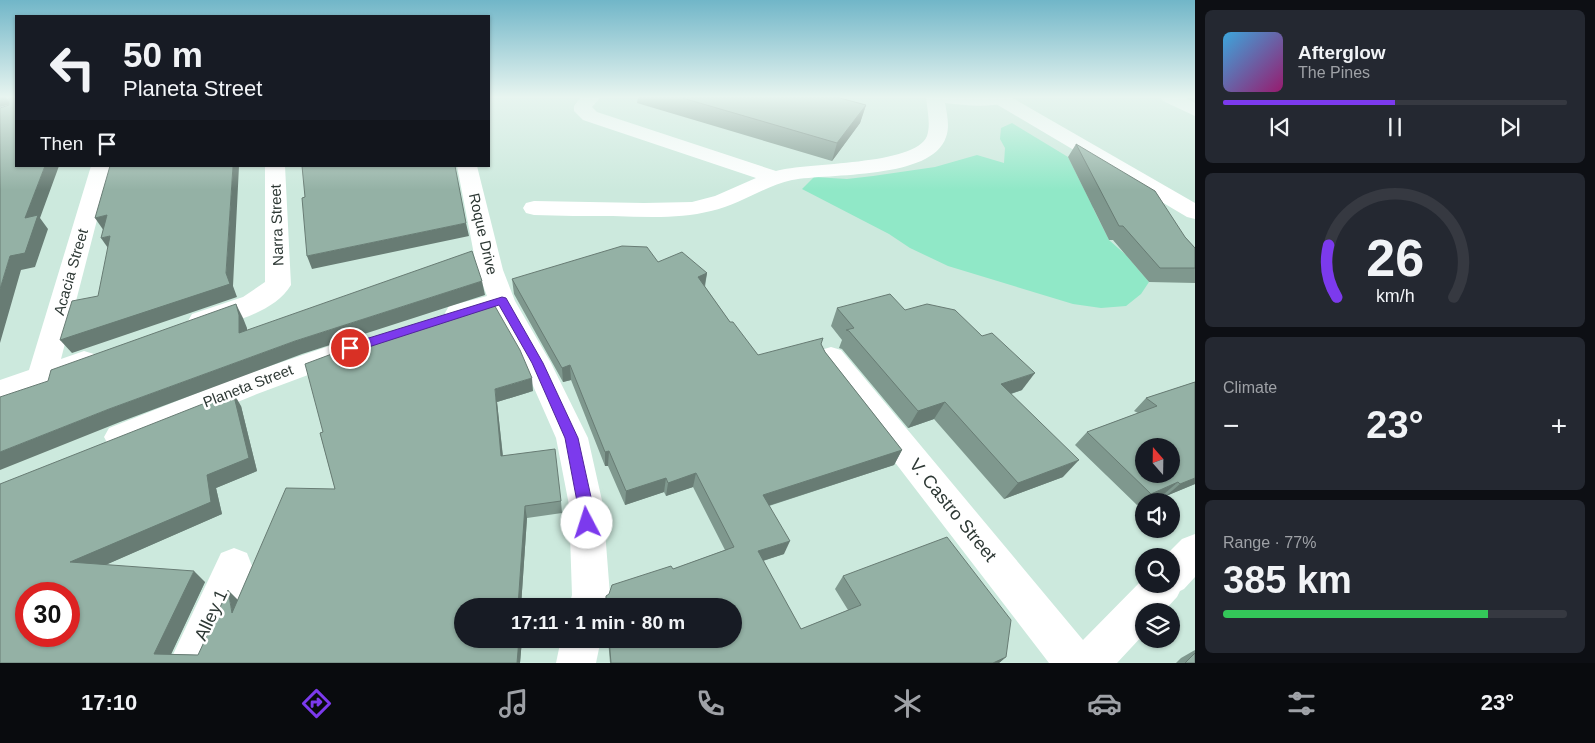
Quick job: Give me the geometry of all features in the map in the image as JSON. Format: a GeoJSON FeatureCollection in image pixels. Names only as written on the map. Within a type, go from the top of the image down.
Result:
{"type":"FeatureCollection","features":[{"type":"Feature","properties":{"kind":"street"},"geometry":{"type":"LineString","coordinates":[[626,128],[776,178]]}},
{"type":"Feature","properties":{"kind":"street"},"geometry":{"type":"LineString","coordinates":[[534,208],[657,210],[700,207],[725,201],[760,183],[776,178],[813,170],[840,170],[891,163],[926,150],[935,141],[938,128]]}},
{"type":"Feature","properties":{"kind":"street"},"geometry":{"type":"LineString","coordinates":[[1050,128],[1195,212]]}},
{"type":"Feature","properties":{"kind":"street","name":"Acacia Street"},"geometry":{"type":"LineString","coordinates":[[41,378],[101,167]]}},
{"type":"Feature","properties":{"kind":"street","name":"Narra Street"},"geometry":{"type":"LineString","coordinates":[[180,328],[255,302],[269,294],[278,285],[275,167]]}},
{"type":"Feature","properties":{"kind":"street","name":"Roque Drive"},"geometry":{"type":"LineString","coordinates":[[468,167],[490,270],[502,300],[537,363],[572,438],[586,506],[590,598]]}},
{"type":"Feature","properties":{"kind":"street"},"geometry":{"type":"LineString","coordinates":[[433,321],[502,300]]}},
{"type":"Feature","properties":{"kind":"street","name":"Planeta Street"},"geometry":{"type":"LineString","coordinates":[[91,449],[246,386],[367,342]]}},
{"type":"Feature","properties":{"kind":"street"},"geometry":{"type":"LineString","coordinates":[[0,392],[106,354]]}},
{"type":"Feature","properties":{"kind":"street","name":"V. Castro Street"},"geometry":{"type":"LineString","coordinates":[[831,358],[1075,663]]}},
{"type":"Feature","properties":{"kind":"street"},"geometry":{"type":"LineString","coordinates":[[1180,567],[1195,551]]}},
{"type":"Feature","properties":{"kind":"street","name":"Alley 1"},"geometry":{"type":"LineString","coordinates":[[188,663],[234,566]]}},
{"type":"Feature","properties":{"kind":"street"},"geometry":{"type":"LineString","coordinates":[[1089,663],[1155,593]]}},
{"type":"Feature","properties":{"kind":"street"},"geometry":{"type":"LineString","coordinates":[[576,663],[579,648]]}},
{"type":"Feature","properties":{"kind":"green space"},"geometry":{"type":"Polygon","coordinates":[[[1001,128],[1020,128],[1068,157],[1091,203],[1099,204],[1093,208],[1109,240],[1126,255],[1149,282],[1141,294],[1126,306],[1101,308],[1073,304],[948,266],[910,248],[889,234],[802,189],[814,177],[847,179],[873,176],[935,167],[977,155],[1004,163],[1005,148],[1000,139],[1001,128]]]}},
{"type":"Feature","properties":{"kind":"building"},"geometry":{"type":"Polygon","coordinates":[[[0,128],[15,128],[15,167],[45,167],[25,218],[38,215],[25,253],[10,256],[0,289],[0,128]]]}},
{"type":"Feature","properties":{"kind":"building"},"geometry":{"type":"Polygon","coordinates":[[[785,128],[848,128],[837,143],[785,128]]]}},
{"type":"Feature","properties":{"kind":"building"},"geometry":{"type":"Polygon","coordinates":[[[1076,144],[1155,191],[1185,237],[1195,248],[1195,268],[1160,268],[1123,226],[1119,226],[1076,144]]]}},
{"type":"Feature","properties":{"kind":"building"},"geometry":{"type":"Polygon","coordinates":[[[110,167],[233,167],[226,273],[230,284],[60,340],[72,301],[98,296],[110,236],[101,238],[107,215],[95,218],[110,167]]]}},
{"type":"Feature","properties":{"kind":"building"},"geometry":{"type":"Polygon","coordinates":[[[302,167],[455,167],[466,223],[307,256],[302,198],[305,197],[302,167]]]}},
{"type":"Feature","properties":{"kind":"building"},"geometry":{"type":"Polygon","coordinates":[[[622,246],[647,247],[658,262],[682,252],[707,273],[698,277],[730,322],[733,322],[758,355],[823,338],[821,344],[825,352],[902,450],[763,495],[790,541],[758,551],[801,629],[861,605],[843,576],[947,537],[1011,620],[1006,657],[993,663],[611,663],[610,648],[742,648],[742,598],[606,598],[612,585],[671,566],[673,569],[734,547],[696,473],[668,483],[666,478],[626,491],[609,451],[605,452],[570,365],[562,368],[512,279],[622,246]]]}},
{"type":"Feature","properties":{"kind":"building"},"geometry":{"type":"Polygon","coordinates":[[[472,251],[482,281],[295,341],[109,409],[0,452],[0,397],[48,381],[51,370],[236,304],[239,315],[239,333],[472,251]]]}},
{"type":"Feature","properties":{"kind":"building"},"geometry":{"type":"Polygon","coordinates":[[[890,294],[905,310],[927,304],[955,310],[982,336],[992,333],[1035,373],[1001,384],[1079,460],[1018,483],[945,402],[918,411],[849,331],[846,330],[854,328],[837,308],[890,294]]]}},
{"type":"Feature","properties":{"kind":"building"},"geometry":{"type":"Polygon","coordinates":[[[492,301],[520,350],[532,378],[495,389],[501,456],[555,449],[561,501],[525,506],[519,598],[454,598],[454,648],[518,648],[517,663],[0,663],[0,484],[233,392],[249,458],[207,475],[211,502],[70,562],[194,571],[154,654],[198,655],[228,590],[232,613],[286,488],[335,489],[320,433],[323,432],[305,364],[380,336],[492,301]]]}},
{"type":"Feature","properties":{"kind":"building"},"geometry":{"type":"Polygon","coordinates":[[[1195,382],[1195,478],[1179,483],[1180,438],[1135,438],[1135,478],[1087,432],[1157,406],[1146,398],[1195,382]]]}},
{"type":"Feature","properties":{"kind":"building"},"geometry":{"type":"Polygon","coordinates":[[[1140,483],[1176,483],[1153,493],[1150,493],[1140,483]]]}},
{"type":"Feature","properties":{"kind":"building"},"geometry":{"type":"Polygon","coordinates":[[[1195,653],[1195,663],[1185,663],[1195,653]]]}},
{"type":"Feature","properties":{"kind":"route"},"geometry":{"type":"LineString","coordinates":[[350,348],[502,300],[555,398],[572,438],[586,506],[587,523]]}}]}
